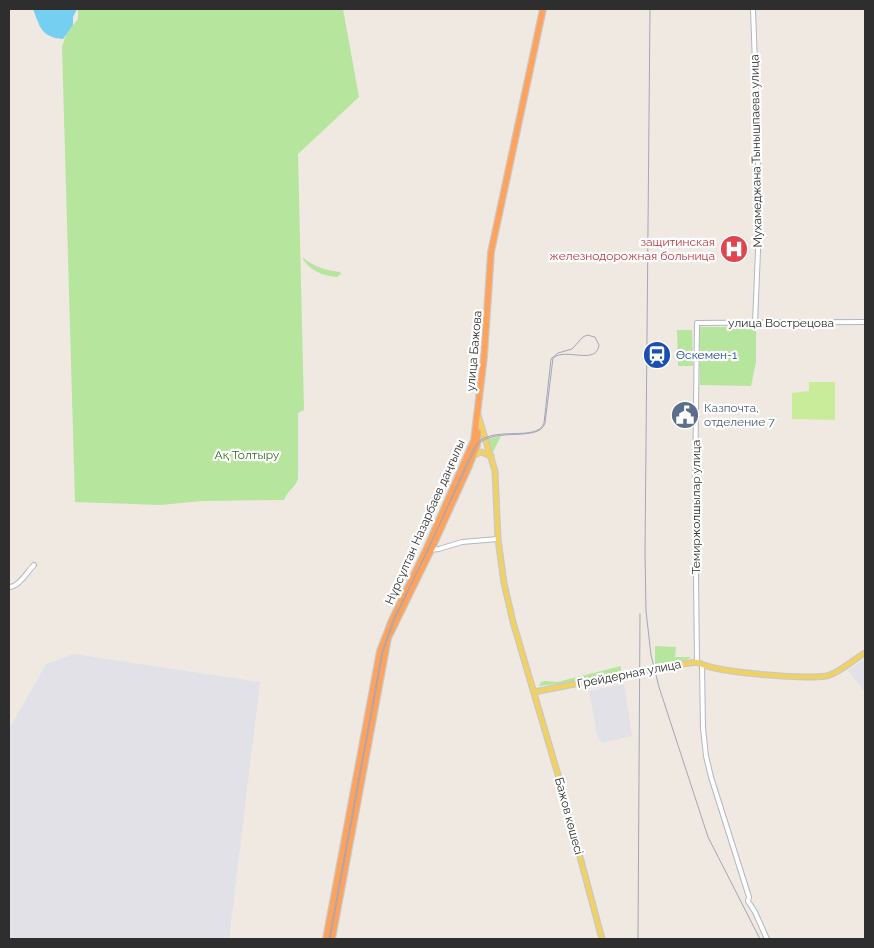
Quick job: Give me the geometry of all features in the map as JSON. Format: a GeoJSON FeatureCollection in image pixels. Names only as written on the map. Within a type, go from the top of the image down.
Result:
{"type":"FeatureCollection","features":[{"type":"Feature","properties":{"kind":"highway","name":"улица Бажова"},"geometry":{"type":"LineString","coordinates":[[478,415],[491,252],[543,9]]}},
{"type":"Feature","properties":{"kind":"highway","name":"Нұрсұлтан Назарбаев даңғылы"},"geometry":{"type":"LineString","coordinates":[[332,939],[388,638],[473,456],[477,445],[478,415]]}},
{"type":"Feature","properties":{"kind":"highway","name":"Нұрсұлтан Назарбаев даңғылы"},"geometry":{"type":"LineString","coordinates":[[326,939],[380,651],[392,620],[428,550],[470,450],[478,415]]}},
{"type":"Feature","properties":{"kind":"main road","name":"улица Бажова"},"geometry":{"type":"LineString","coordinates":[[478,415],[495,475],[498,539],[504,583],[513,622],[534,692]]}},
{"type":"Feature","properties":{"kind":"main road"},"geometry":{"type":"LineString","coordinates":[[473,456],[481,452],[491,456]]}},
{"type":"Feature","properties":{"kind":"main road","name":"Грейдерная улица"},"geometry":{"type":"LineString","coordinates":[[534,692],[697,662],[702,665],[746,673],[825,676],[833,674],[865,653]]}},
{"type":"Feature","properties":{"kind":"main road","name":"Бажов көшесі"},"geometry":{"type":"LineString","coordinates":[[534,692],[602,939]]}},
{"type":"Feature","properties":{"kind":"street","name":"Мухамеджана Тынышпаева улица"},"geometry":{"type":"LineString","coordinates":[[753,9],[758,147],[758,261],[755,323]]}},
{"type":"Feature","properties":{"kind":"street","name":"улица Вострецова"},"geometry":{"type":"LineString","coordinates":[[697,323],[865,322]]}},
{"type":"Feature","properties":{"kind":"street","name":"Темиржолшылар улица"},"geometry":{"type":"LineString","coordinates":[[697,323],[695,490],[697,662]]}},
{"type":"Feature","properties":{"kind":"street"},"geometry":{"type":"LineString","coordinates":[[428,550],[462,542],[498,539]]}},
{"type":"Feature","properties":{"kind":"street"},"geometry":{"type":"LineString","coordinates":[[9,587],[12,588],[17,584],[34,565]]}},
{"type":"Feature","properties":{"kind":"street"},"geometry":{"type":"LineString","coordinates":[[702,665],[703,728],[706,756],[748,901],[767,939]]}},
{"type":"Feature","properties":{"kind":"shaded area"},"geometry":{"type":"Polygon","coordinates":[[[74,654],[260,682],[229,939],[9,939],[9,729],[46,664],[74,654]]]}},
{"type":"Feature","properties":{"kind":"shaded area"},"geometry":{"type":"Polygon","coordinates":[[[865,659],[865,693],[848,670],[865,659]]]}},
{"type":"Feature","properties":{"kind":"shaded area"},"geometry":{"type":"Polygon","coordinates":[[[624,684],[632,736],[602,743],[598,739],[589,691],[624,684]]]}},
{"type":"Feature","properties":{"kind":"green space","name":"Ақ Толтыру"},"geometry":{"type":"Polygon","coordinates":[[[78,9],[343,9],[359,97],[298,154],[304,410],[298,413],[298,479],[284,500],[202,501],[161,505],[75,502],[62,47],[66,34],[78,19],[78,9]]]}},
{"type":"Feature","properties":{"kind":"green space"},"geometry":{"type":"Polygon","coordinates":[[[302,257],[315,266],[340,272],[341,274],[337,277],[321,274],[312,269],[302,257]]]}},
{"type":"Feature","properties":{"kind":"green space"},"geometry":{"type":"Polygon","coordinates":[[[699,327],[756,327],[756,362],[751,386],[700,385],[699,327]]]}},
{"type":"Feature","properties":{"kind":"green space"},"geometry":{"type":"Polygon","coordinates":[[[677,330],[692,330],[693,366],[678,366],[677,330]]]}},
{"type":"Feature","properties":{"kind":"green space"},"geometry":{"type":"Polygon","coordinates":[[[809,382],[835,382],[835,420],[792,419],[792,393],[809,391],[809,382]]]}},
{"type":"Feature","properties":{"kind":"green space"},"geometry":{"type":"Polygon","coordinates":[[[501,436],[492,454],[487,439],[501,436]]]}},
{"type":"Feature","properties":{"kind":"green space"},"geometry":{"type":"Polygon","coordinates":[[[655,646],[676,647],[675,657],[690,658],[655,664],[655,646]]]}},
{"type":"Feature","properties":{"kind":"green space"},"geometry":{"type":"Polygon","coordinates":[[[621,666],[621,672],[568,683],[539,686],[541,682],[545,681],[557,682],[621,666]]]}},
{"type":"Feature","properties":{"kind":"water"},"geometry":{"type":"Polygon","coordinates":[[[33,9],[77,9],[73,17],[73,25],[63,39],[50,36],[42,30],[33,9]]]}},
{"type":"Feature","properties":{"kind":"tram line"},"geometry":{"type":"LineString","coordinates":[[329,939],[382,652],[393,620],[428,550],[475,445],[483,439],[492,436],[533,432],[540,429],[544,423],[551,359],[558,353],[572,349],[583,337],[587,335],[595,337],[599,345],[597,351],[592,354],[565,354],[553,358],[545,423],[541,429],[534,432],[526,434],[494,436],[485,439],[477,445],[394,621],[383,652],[330,939]]}},
{"type":"Feature","properties":{"kind":"railway"},"geometry":{"type":"LineString","coordinates":[[650,9],[645,553],[646,611],[651,655],[659,687],[708,837],[760,939]]}},
{"type":"Feature","properties":{"kind":"railway"},"geometry":{"type":"LineString","coordinates":[[638,939],[640,614]]}},
{"type":"Feature","properties":{"kind":"place","name":"защитинская железнодорожная больница"},"geometry":{"type":"Point","coordinates":[734,249]}},
{"type":"Feature","properties":{"kind":"place","name":"Өскемен-1"},"geometry":{"type":"Point","coordinates":[657,355]}},
{"type":"Feature","properties":{"kind":"place","name":"Казпочта, отделение 7"},"geometry":{"type":"Point","coordinates":[685,415]}}]}
